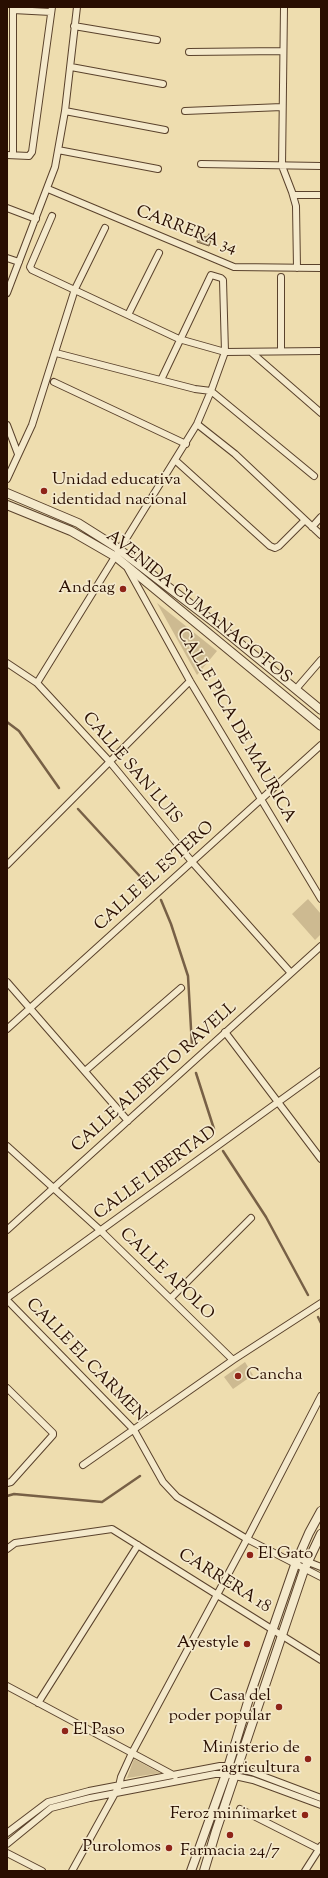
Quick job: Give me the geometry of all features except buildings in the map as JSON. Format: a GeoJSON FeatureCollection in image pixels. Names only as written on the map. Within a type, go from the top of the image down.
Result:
{"type":"FeatureCollection","features":[{"type":"Feature","properties":{"kind":"street"},"geometry":{"type":"LineString","coordinates":[[7,293],[48,189],[55,167],[65,111],[77,7]]}},
{"type":"Feature","properties":{"kind":"street"},"geometry":{"type":"LineString","coordinates":[[284,7],[282,166],[296,206],[297,268]]}},
{"type":"Feature","properties":{"kind":"street"},"geometry":{"type":"LineString","coordinates":[[13,8],[52,10],[32,152],[29,156],[10,155],[13,8]]}},
{"type":"Feature","properties":{"kind":"street"},"geometry":{"type":"LineString","coordinates":[[74,26],[157,40]]}},
{"type":"Feature","properties":{"kind":"street"},"geometry":{"type":"LineString","coordinates":[[189,52],[283,51]]}},
{"type":"Feature","properties":{"kind":"street"},"geometry":{"type":"LineString","coordinates":[[71,67],[163,84]]}},
{"type":"Feature","properties":{"kind":"street"},"geometry":{"type":"LineString","coordinates":[[185,111],[282,107]]}},
{"type":"Feature","properties":{"kind":"street"},"geometry":{"type":"LineString","coordinates":[[65,111],[165,130]]}},
{"type":"Feature","properties":{"kind":"street"},"geometry":{"type":"LineString","coordinates":[[58,150],[158,169]]}},
{"type":"Feature","properties":{"kind":"street"},"geometry":{"type":"LineString","coordinates":[[201,164],[321,166]]}},
{"type":"Feature","properties":{"kind":"street","name":"CARRERA 34"},"geometry":{"type":"LineString","coordinates":[[48,189],[234,267],[321,268]]}},
{"type":"Feature","properties":{"kind":"street"},"geometry":{"type":"LineString","coordinates":[[293,195],[321,195]]}},
{"type":"Feature","properties":{"kind":"street"},"geometry":{"type":"LineString","coordinates":[[7,208],[36,219]]}},
{"type":"Feature","properties":{"kind":"street"},"geometry":{"type":"LineString","coordinates":[[52,216],[30,269],[179,339],[225,352],[321,351]]}},
{"type":"Feature","properties":{"kind":"street"},"geometry":{"type":"LineString","coordinates":[[7,479],[32,425],[75,289],[104,228]]}},
{"type":"Feature","properties":{"kind":"street"},"geometry":{"type":"LineString","coordinates":[[128,315],[159,253]]}},
{"type":"Feature","properties":{"kind":"street"},"geometry":{"type":"LineString","coordinates":[[7,258],[19,262]]}},
{"type":"Feature","properties":{"kind":"street"},"geometry":{"type":"LineString","coordinates":[[37,683],[198,424],[225,352],[223,279],[212,274],[179,339],[161,380]]}},
{"type":"Feature","properties":{"kind":"street"},"geometry":{"type":"LineString","coordinates":[[281,277],[281,351]]}},
{"type":"Feature","properties":{"kind":"street"},"geometry":{"type":"LineString","coordinates":[[251,352],[321,413]]}},
{"type":"Feature","properties":{"kind":"street"},"geometry":{"type":"LineString","coordinates":[[56,353],[195,389],[211,391],[314,476]]}},
{"type":"Feature","properties":{"kind":"street"},"geometry":{"type":"LineString","coordinates":[[54,382],[186,444]]}},
{"type":"Feature","properties":{"kind":"street"},"geometry":{"type":"LineString","coordinates":[[198,424],[235,454],[321,535]]}},
{"type":"Feature","properties":{"kind":"street"},"geometry":{"type":"LineString","coordinates":[[7,425],[8,432],[18,454]]}},
{"type":"Feature","properties":{"kind":"street"},"geometry":{"type":"LineString","coordinates":[[175,460],[275,548],[279,546],[305,520]]}},
{"type":"Feature","properties":{"kind":"street","name":"AVENIDA CUMANAGOTOS"},"geometry":{"type":"LineString","coordinates":[[7,493],[78,523],[296,689],[321,710]]}},
{"type":"Feature","properties":{"kind":"street","name":"AVENIDA CUMANAGOTOS"},"geometry":{"type":"LineString","coordinates":[[7,505],[71,531],[118,553],[126,566],[321,726]]}},
{"type":"Feature","properties":{"kind":"street"},"geometry":{"type":"LineString","coordinates":[[312,527],[321,517]]}},
{"type":"Feature","properties":{"kind":"street","name":"CALLE PICA DE MAURICA"},"geometry":{"type":"LineString","coordinates":[[126,566],[190,681],[321,899]]}},
{"type":"Feature","properties":{"kind":"street"},"geometry":{"type":"LineString","coordinates":[[296,689],[321,660]]}},
{"type":"Feature","properties":{"kind":"street","name":"CALLE SAN LUIS"},"geometry":{"type":"LineString","coordinates":[[7,663],[37,683],[110,762],[193,863],[291,973]]}},
{"type":"Feature","properties":{"kind":"street"},"geometry":{"type":"LineString","coordinates":[[7,865],[190,681]]}},
{"type":"Feature","properties":{"kind":"street","name":"CALLE EL ESTERO"},"geometry":{"type":"LineString","coordinates":[[7,1029],[193,863],[321,745]]}},
{"type":"Feature","properties":{"kind":"street","name":"CALLE ALBERTO RAVELL"},"geometry":{"type":"LineString","coordinates":[[7,1230],[321,946]]}},
{"type":"Feature","properties":{"kind":"street"},"geometry":{"type":"LineString","coordinates":[[7,982],[128,1121]]}},
{"type":"Feature","properties":{"kind":"street"},"geometry":{"type":"LineString","coordinates":[[85,1071],[181,988]]}},
{"type":"Feature","properties":{"kind":"street"},"geometry":{"type":"LineString","coordinates":[[225,1032],[321,1159]]}},
{"type":"Feature","properties":{"kind":"street","name":"CALLE LIBERTAD"},"geometry":{"type":"LineString","coordinates":[[7,1299],[321,1071]]}},
{"type":"Feature","properties":{"kind":"street","name":"CALLE APOLO"},"geometry":{"type":"LineString","coordinates":[[7,1146],[101,1231],[233,1360]]}},
{"type":"Feature","properties":{"kind":"street"},"geometry":{"type":"LineString","coordinates":[[171,1298],[251,1218]]}},
{"type":"Feature","properties":{"kind":"street","name":"CALLE EL CARMEN"},"geometry":{"type":"LineString","coordinates":[[7,1299],[134,1430],[163,1482],[177,1497],[247,1539],[286,1559],[297,1562]]}},
{"type":"Feature","properties":{"kind":"street"},"geometry":{"type":"LineString","coordinates":[[83,1465],[233,1360],[321,1303]]}},
{"type":"Feature","properties":{"kind":"street"},"geometry":{"type":"LineString","coordinates":[[7,1483],[11,1482],[16,1477],[54,1433],[8,1389]]}},
{"type":"Feature","properties":{"kind":"street"},"geometry":{"type":"LineString","coordinates":[[72,1871],[119,1786],[120,1776],[247,1539],[321,1396]]}},
{"type":"Feature","properties":{"kind":"street"},"geometry":{"type":"LineString","coordinates":[[191,1871],[227,1770],[251,1692],[297,1562],[321,1511]]}},
{"type":"Feature","properties":{"kind":"street","name":"CARRERA 18"},"geometry":{"type":"LineString","coordinates":[[7,1549],[14,1544],[112,1529],[321,1660]]}},
{"type":"Feature","properties":{"kind":"street"},"geometry":{"type":"LineString","coordinates":[[204,1871],[216,1831],[304,1570],[321,1534]]}},
{"type":"Feature","properties":{"kind":"street"},"geometry":{"type":"LineString","coordinates":[[38,1702],[138,1545]]}},
{"type":"Feature","properties":{"kind":"street"},"geometry":{"type":"LineString","coordinates":[[297,1562],[308,1561],[321,1567]]}},
{"type":"Feature","properties":{"kind":"street"},"geometry":{"type":"LineString","coordinates":[[297,1562],[304,1570],[321,1577]]}},
{"type":"Feature","properties":{"kind":"street"},"geometry":{"type":"LineString","coordinates":[[7,1686],[132,1754],[174,1775],[180,1781]]}},
{"type":"Feature","properties":{"kind":"street"},"geometry":{"type":"LineString","coordinates":[[7,1832],[48,1802],[89,1791],[220,1766],[227,1770],[276,1780],[321,1798]]}},
{"type":"Feature","properties":{"kind":"street"},"geometry":{"type":"LineString","coordinates":[[7,1844],[52,1808],[90,1798],[180,1781],[227,1770]]}},
{"type":"Feature","properties":{"kind":"street"},"geometry":{"type":"LineString","coordinates":[[237,1772],[253,1780],[321,1805]]}},
{"type":"Feature","properties":{"kind":"street"},"geometry":{"type":"LineString","coordinates":[[240,1810],[320,1848],[305,1871]]}},
{"type":"Feature","properties":{"kind":"street"},"geometry":{"type":"LineString","coordinates":[[7,1853],[42,1871]]}},
{"type":"Feature","properties":{"kind":"shaded area"},"geometry":{"type":"Polygon","coordinates":[[[209,234],[212,237],[209,246],[197,242],[198,236],[207,237],[209,234]]]}},
{"type":"Feature","properties":{"kind":"shaded area"},"geometry":{"type":"Polygon","coordinates":[[[157,603],[217,651],[197,675],[157,603]]]}},
{"type":"Feature","properties":{"kind":"shaded area"},"geometry":{"type":"Polygon","coordinates":[[[308,899],[321,914],[321,934],[315,940],[292,914],[308,899]]]}},
{"type":"Feature","properties":{"kind":"shaded area","name":"Cancha"},"geometry":{"type":"Polygon","coordinates":[[[245,1362],[253,1375],[233,1389],[224,1377],[245,1362]]]}},
{"type":"Feature","properties":{"kind":"shaded area"},"geometry":{"type":"Polygon","coordinates":[[[134,1759],[160,1773],[127,1778],[134,1759]]]}},
{"type":"Feature","properties":{"kind":"waterway"},"geometry":{"type":"LineString","coordinates":[[7,722],[19,731],[59,788]]}},
{"type":"Feature","properties":{"kind":"waterway"},"geometry":{"type":"LineString","coordinates":[[78,809],[147,884]]}},
{"type":"Feature","properties":{"kind":"waterway"},"geometry":{"type":"LineString","coordinates":[[161,900],[171,924],[188,976],[192,1046]]}},
{"type":"Feature","properties":{"kind":"waterway"},"geometry":{"type":"LineString","coordinates":[[196,1073],[214,1129]]}},
{"type":"Feature","properties":{"kind":"waterway"},"geometry":{"type":"LineString","coordinates":[[223,1151],[266,1217],[308,1295]]}},
{"type":"Feature","properties":{"kind":"waterway"},"geometry":{"type":"LineString","coordinates":[[318,1317],[321,1323]]}},
{"type":"Feature","properties":{"kind":"waterway"},"geometry":{"type":"LineString","coordinates":[[7,1496],[14,1494],[102,1502],[140,1476]]}},
{"type":"Feature","properties":{"kind":"place","name":"Unidad educativa identidad nacional"},"geometry":{"type":"Point","coordinates":[44,491]}},
{"type":"Feature","properties":{"kind":"place","name":"Andcag"},"geometry":{"type":"Point","coordinates":[123,589]}},
{"type":"Feature","properties":{"kind":"place","name":"Cancha"},"geometry":{"type":"Point","coordinates":[238,1376]}},
{"type":"Feature","properties":{"kind":"place","name":"El Gato"},"geometry":{"type":"Point","coordinates":[250,1555]}},
{"type":"Feature","properties":{"kind":"place","name":"Ayestyle"},"geometry":{"type":"Point","coordinates":[247,1644]}},
{"type":"Feature","properties":{"kind":"place","name":"Casa del poder popular"},"geometry":{"type":"Point","coordinates":[279,1707]}},
{"type":"Feature","properties":{"kind":"place","name":"El Paso"},"geometry":{"type":"Point","coordinates":[65,1731]}},
{"type":"Feature","properties":{"kind":"place","name":"Ministerio de agricultura"},"geometry":{"type":"Point","coordinates":[308,1759]}},
{"type":"Feature","properties":{"kind":"place","name":"Feroz minimarket"},"geometry":{"type":"Point","coordinates":[305,1815]}},
{"type":"Feature","properties":{"kind":"place","name":"Farmacia 24/7"},"geometry":{"type":"Point","coordinates":[230,1835]}},
{"type":"Feature","properties":{"kind":"place","name":"Purolomos"},"geometry":{"type":"Point","coordinates":[169,1848]}}]}
